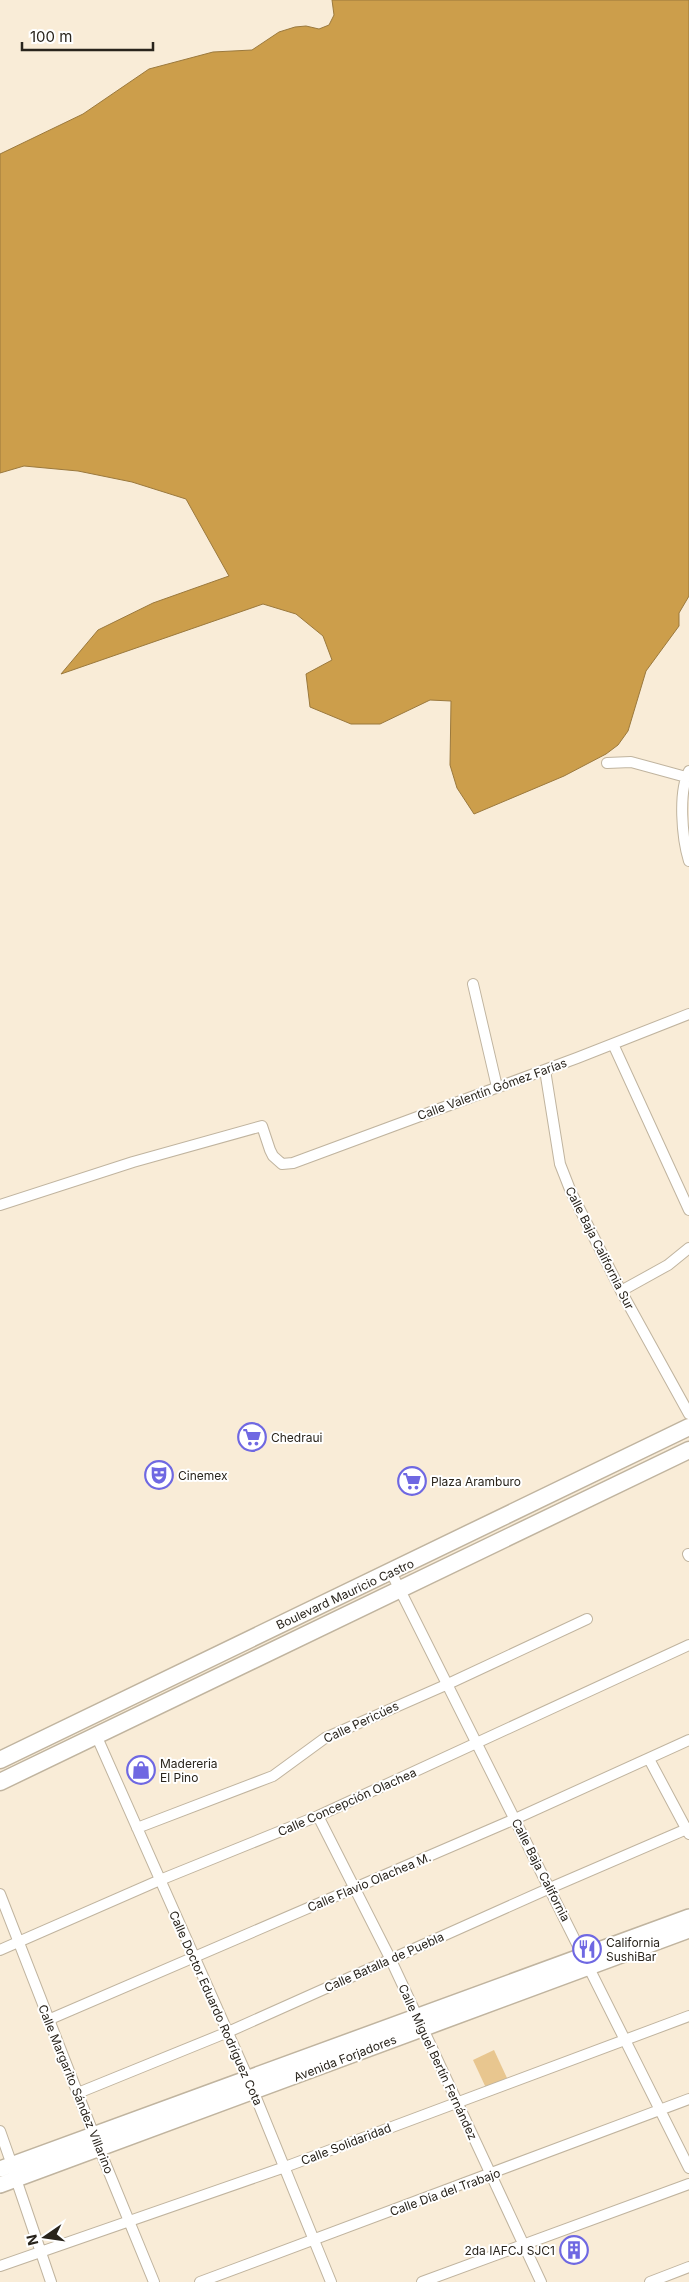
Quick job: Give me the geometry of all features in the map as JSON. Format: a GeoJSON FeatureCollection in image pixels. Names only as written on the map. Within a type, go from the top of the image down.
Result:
{"type":"FeatureCollection","features":[{"type":"Feature","properties":{"kind":"main road","name":"Boulevard Mauricio Castro"},"geometry":{"type":"LineString","coordinates":[[0,1760],[689,1427]]}},
{"type":"Feature","properties":{"kind":"main road"},"geometry":{"type":"LineString","coordinates":[[637,1475],[653,1460],[660,1440]]}},
{"type":"Feature","properties":{"kind":"main road","name":"Boulevard Mauricio Castro"},"geometry":{"type":"LineString","coordinates":[[0,1782],[689,1450]]}},
{"type":"Feature","properties":{"kind":"main road","name":"Avenida Forjadores"},"geometry":{"type":"LineString","coordinates":[[97,2141],[248,2078],[419,2023],[586,1961],[689,1918]]}},
{"type":"Feature","properties":{"kind":"main road","name":"Avenida Forjadores"},"geometry":{"type":"LineString","coordinates":[[586,1961],[689,1930]]}},
{"type":"Feature","properties":{"kind":"main road","name":"Avenida Forjadores"},"geometry":{"type":"LineString","coordinates":[[0,2184],[9,2171],[97,2141],[254,2093],[419,2023]]}},
{"type":"Feature","properties":{"kind":"street"},"geometry":{"type":"LineString","coordinates":[[607,762],[631,762],[687,774],[684,836],[689,860]]}},
{"type":"Feature","properties":{"kind":"street"},"geometry":{"type":"LineString","coordinates":[[473,984],[497,1087]]}},
{"type":"Feature","properties":{"kind":"street","name":"Calle Valentín Gómez Farías"},"geometry":{"type":"LineString","coordinates":[[0,1205],[133,1162],[262,1126],[273,1156],[282,1164],[293,1162],[545,1070],[689,1014]]}},
{"type":"Feature","properties":{"kind":"street"},"geometry":{"type":"LineString","coordinates":[[613,1044],[689,1210]]}},
{"type":"Feature","properties":{"kind":"street","name":"Calle Baja California Sur"},"geometry":{"type":"LineString","coordinates":[[545,1070],[564,1176],[621,1291],[689,1414]]}},
{"type":"Feature","properties":{"kind":"street"},"geometry":{"type":"LineString","coordinates":[[621,1291],[668,1265],[689,1248]]}},
{"type":"Feature","properties":{"kind":"street","name":"Calle Baja California"},"geometry":{"type":"LineString","coordinates":[[391,1572],[689,2168]]}},
{"type":"Feature","properties":{"kind":"street","name":"Calle Pericúes"},"geometry":{"type":"LineString","coordinates":[[138,1828],[273,1776],[325,1738],[448,1684],[587,1619]]}},
{"type":"Feature","properties":{"kind":"street","name":"Calle Concepción Olachea"},"geometry":{"type":"LineString","coordinates":[[0,1950],[160,1880],[318,1816],[689,1645]]}},
{"type":"Feature","properties":{"kind":"street","name":"Calle Doctor Eduardo Rodríguez Cota"},"geometry":{"type":"LineString","coordinates":[[96,1735],[248,2078],[331,2282]]}},
{"type":"Feature","properties":{"kind":"street","name":"Calle Flavio Olachea M."},"geometry":{"type":"LineString","coordinates":[[48,2020],[515,1819],[689,1740]]}},
{"type":"Feature","properties":{"kind":"street"},"geometry":{"type":"LineString","coordinates":[[649,1759],[688,1831]]}},
{"type":"Feature","properties":{"kind":"street","name":"Calle Miguel Bertín Fernández"},"geometry":{"type":"LineString","coordinates":[[318,1816],[390,1958],[540,2282]]}},
{"type":"Feature","properties":{"kind":"street","name":"Calle Batalla de Puebla"},"geometry":{"type":"LineString","coordinates":[[78,2093],[228,2032],[550,1888],[688,1831]]}},
{"type":"Feature","properties":{"kind":"street","name":"Calle Margarito Sández Villarino"},"geometry":{"type":"LineString","coordinates":[[0,1894],[48,2020],[154,2282]]}},
{"type":"Feature","properties":{"kind":"street","name":"Calle Solidaridad"},"geometry":{"type":"LineString","coordinates":[[0,2266],[41,2250],[285,2168],[456,2102],[689,2016]]}},
{"type":"Feature","properties":{"kind":"street","name":"Calle Día del Trabajo"},"geometry":{"type":"LineString","coordinates":[[200,2282],[689,2099]]}},
{"type":"Feature","properties":{"kind":"street"},"geometry":{"type":"LineString","coordinates":[[0,2131],[9,2171],[41,2250],[51,2282]]}},
{"type":"Feature","properties":{"kind":"street"},"geometry":{"type":"LineString","coordinates":[[422,2282],[689,2184]]}},
{"type":"Feature","properties":{"kind":"street"},"geometry":{"type":"LineString","coordinates":[[650,2282],[689,2267]]}},
{"type":"Feature","properties":{"kind":"shaded area"},"geometry":{"type":"Polygon","coordinates":[[[332,0],[689,0],[689,596],[679,613],[679,626],[646,671],[628,731],[618,745],[606,754],[564,776],[474,814],[457,788],[450,765],[451,701],[430,700],[380,724],[351,724],[310,707],[306,674],[332,660],[323,636],[296,614],[263,604],[61,674],[98,630],[153,603],[229,576],[186,499],[132,482],[78,471],[24,466],[0,473],[0,154],[83,114],[149,69],[213,52],[252,50],[279,32],[295,27],[306,26],[319,29],[329,25],[334,15],[332,0]]]}},
{"type":"Feature","properties":{"kind":"shaded area"},"geometry":{"type":"Polygon","coordinates":[[[494,2050],[507,2078],[486,2088],[473,2060],[494,2050]]]}},
{"type":"Feature","properties":{"kind":"place","name":"Chedraui"},"geometry":{"type":"Point","coordinates":[252,1437]}},
{"type":"Feature","properties":{"kind":"place","name":"Cinemex"},"geometry":{"type":"Point","coordinates":[159,1475]}},
{"type":"Feature","properties":{"kind":"place","name":"Plaza Aramburo"},"geometry":{"type":"Point","coordinates":[412,1481]}},
{"type":"Feature","properties":{"kind":"place","name":"Madereria El Pino"},"geometry":{"type":"Point","coordinates":[141,1770]}},
{"type":"Feature","properties":{"kind":"place","name":"California SushiBar"},"geometry":{"type":"Point","coordinates":[587,1949]}},
{"type":"Feature","properties":{"kind":"place","name":"2da IAFCJ SJC1"},"geometry":{"type":"Point","coordinates":[574,2250]}}]}
